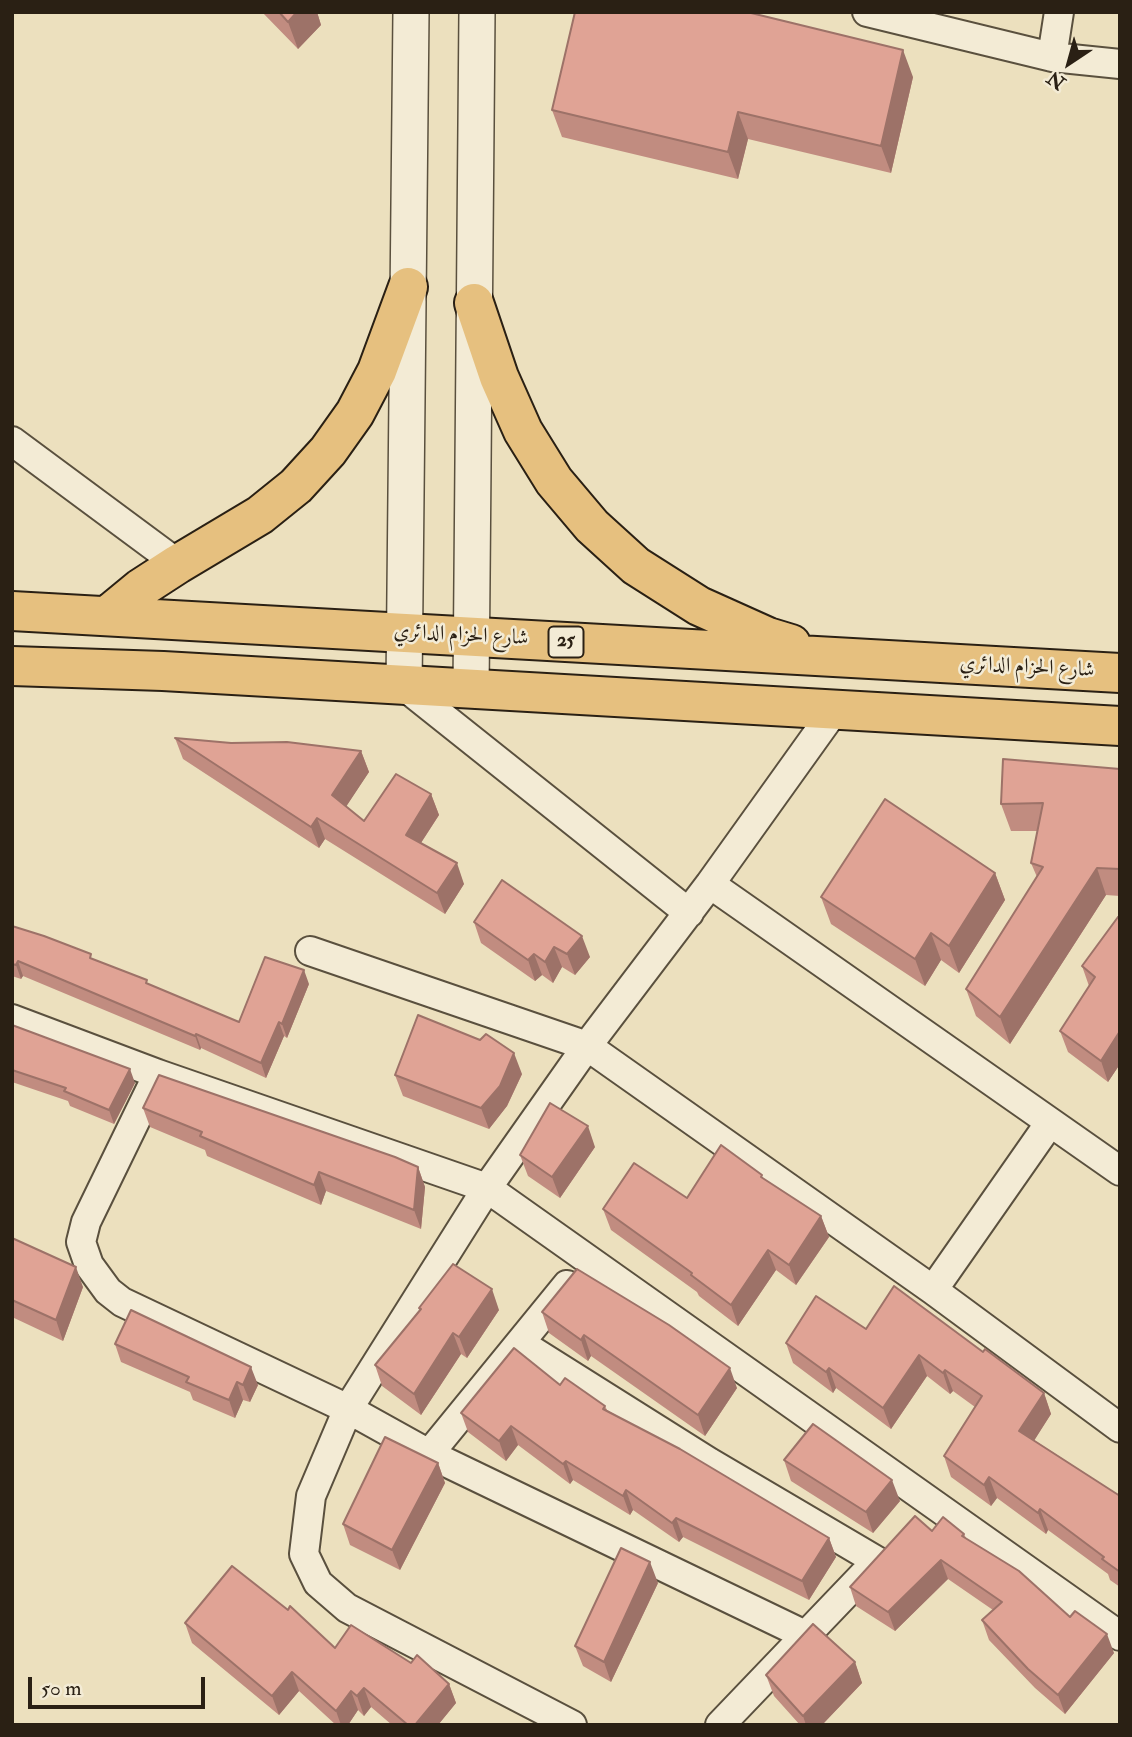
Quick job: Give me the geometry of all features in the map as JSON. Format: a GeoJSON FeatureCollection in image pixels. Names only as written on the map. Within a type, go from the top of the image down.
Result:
{"type":"FeatureCollection","features":[{"type":"Feature","properties":{"kind":"main road"},"geometry":{"type":"LineString","coordinates":[[107,616],[141,588],[260,516],[296,485],[328,451],[355,412],[377,371],[408,287]]}},
{"type":"Feature","properties":{"kind":"main road"},"geometry":{"type":"LineString","coordinates":[[474,303],[499,377],[523,431],[554,481],[592,527],[636,566],[699,606],[768,637],[840,658]]}},
{"type":"Feature","properties":{"kind":"main road","name":"شارع الحزام الدائري"},"geometry":{"type":"LineString","coordinates":[[12,611],[1120,673]]}},
{"type":"Feature","properties":{"kind":"main road"},"geometry":{"type":"LineString","coordinates":[[12,666],[163,671],[1120,726]]}},
{"type":"Feature","properties":{"kind":"street"},"geometry":{"type":"LineString","coordinates":[[411,12],[404,686],[689,913]]}},
{"type":"Feature","properties":{"kind":"street"},"geometry":{"type":"LineString","coordinates":[[471,689],[477,12]]}},
{"type":"Feature","properties":{"kind":"street"},"geometry":{"type":"LineString","coordinates":[[867,12],[1052,57],[1120,64]]}},
{"type":"Feature","properties":{"kind":"street"},"geometry":{"type":"LineString","coordinates":[[1052,57],[1059,12]]}},
{"type":"Feature","properties":{"kind":"street"},"geometry":{"type":"LineString","coordinates":[[12,441],[178,564]]}},
{"type":"Feature","properties":{"kind":"street"},"geometry":{"type":"LineString","coordinates":[[559,1722],[347,1608],[318,1583],[304,1554],[311,1496],[348,1409],[487,1188],[587,1046],[689,913],[836,708]]}},
{"type":"Feature","properties":{"kind":"street"},"geometry":{"type":"LineString","coordinates":[[710,884],[1049,1124],[1120,1171]]}},
{"type":"Feature","properties":{"kind":"street"},"geometry":{"type":"LineString","coordinates":[[310,951],[587,1046],[933,1290],[1120,1428]]}},
{"type":"Feature","properties":{"kind":"street"},"geometry":{"type":"LineString","coordinates":[[12,1019],[158,1074],[487,1188],[589,1258],[903,1532]]}},
{"type":"Feature","properties":{"kind":"street"},"geometry":{"type":"LineString","coordinates":[[158,1074],[86,1222],[82,1242],[89,1265],[108,1291],[122,1302],[348,1409],[429,1454],[805,1635]]}},
{"type":"Feature","properties":{"kind":"street"},"geometry":{"type":"LineString","coordinates":[[933,1290],[1049,1124]]}},
{"type":"Feature","properties":{"kind":"street"},"geometry":{"type":"LineString","coordinates":[[429,1454],[589,1258]]}},
{"type":"Feature","properties":{"kind":"street"},"geometry":{"type":"LineString","coordinates":[[520,1343],[709,1462],[903,1532],[1120,1636]]}},
{"type":"Feature","properties":{"kind":"street"},"geometry":{"type":"LineString","coordinates":[[720,1725],[903,1532]]}},
{"type":"Feature","properties":{"kind":"building"},"geometry":{"type":"Polygon","coordinates":[[[279,12],[297,12],[288,22],[279,12]]]}},
{"type":"Feature","properties":{"kind":"building"},"geometry":{"type":"Polygon","coordinates":[[[575,12],[747,12],[903,50],[881,146],[738,112],[728,152],[552,110],[575,12]]]}},
{"type":"Feature","properties":{"kind":"building"},"geometry":{"type":"Polygon","coordinates":[[[175,738],[231,743],[287,742],[361,751],[332,795],[364,821],[396,774],[431,794],[406,835],[457,863],[437,893],[317,818],[311,827],[175,738]]]}},
{"type":"Feature","properties":{"kind":"building"},"geometry":{"type":"Polygon","coordinates":[[[1003,759],[1120,769],[1120,869],[1097,868],[1000,1017],[966,989],[1043,867],[1031,863],[1043,803],[1001,804],[1003,759]]]}},
{"type":"Feature","properties":{"kind":"building"},"geometry":{"type":"Polygon","coordinates":[[[885,799],[995,873],[949,946],[931,933],[915,959],[821,897],[885,799]]]}},
{"type":"Feature","properties":{"kind":"building"},"geometry":{"type":"Polygon","coordinates":[[[502,880],[582,936],[567,954],[554,947],[545,962],[534,954],[528,960],[474,922],[502,880]]]}},
{"type":"Feature","properties":{"kind":"building"},"geometry":{"type":"Polygon","coordinates":[[[1118,917],[1120,1031],[1101,1061],[1060,1031],[1095,977],[1082,966],[1118,917]]]}},
{"type":"Feature","properties":{"kind":"building"},"geometry":{"type":"Polygon","coordinates":[[[12,926],[91,954],[90,958],[147,980],[146,983],[239,1022],[265,957],[304,970],[282,1024],[279,1022],[261,1063],[18,961],[16,965],[12,964],[12,926]]]}},
{"type":"Feature","properties":{"kind":"building"},"geometry":{"type":"Polygon","coordinates":[[[418,1015],[480,1040],[486,1034],[514,1053],[500,1086],[481,1108],[395,1075],[418,1015]]]}},
{"type":"Feature","properties":{"kind":"building"},"geometry":{"type":"Polygon","coordinates":[[[12,1025],[130,1069],[109,1110],[64,1091],[66,1088],[12,1070],[12,1025]]]}},
{"type":"Feature","properties":{"kind":"building"},"geometry":{"type":"Polygon","coordinates":[[[159,1075],[418,1167],[414,1210],[319,1172],[314,1185],[200,1136],[202,1132],[143,1108],[159,1075]]]}},
{"type":"Feature","properties":{"kind":"building"},"geometry":{"type":"Polygon","coordinates":[[[550,1103],[588,1126],[552,1177],[520,1155],[550,1103]]]}},
{"type":"Feature","properties":{"kind":"building"},"geometry":{"type":"Polygon","coordinates":[[[721,1145],[762,1175],[761,1177],[821,1216],[789,1265],[768,1250],[731,1305],[691,1275],[692,1273],[603,1209],[634,1163],[687,1198],[721,1145]]]}},
{"type":"Feature","properties":{"kind":"building"},"geometry":{"type":"Polygon","coordinates":[[[12,1238],[76,1267],[56,1320],[12,1300],[12,1238]]]}},
{"type":"Feature","properties":{"kind":"building"},"geometry":{"type":"Polygon","coordinates":[[[453,1264],[492,1289],[459,1337],[453,1333],[414,1394],[375,1365],[421,1309],[419,1308],[453,1264]]]}},
{"type":"Feature","properties":{"kind":"building"},"geometry":{"type":"Polygon","coordinates":[[[577,1269],[669,1325],[730,1368],[698,1415],[584,1335],[581,1340],[542,1312],[577,1269]]]}},
{"type":"Feature","properties":{"kind":"building"},"geometry":{"type":"Polygon","coordinates":[[[894,1286],[1044,1393],[1019,1431],[1120,1496],[1120,1572],[1040,1509],[1038,1513],[989,1477],[984,1485],[944,1456],[982,1396],[945,1370],[943,1373],[919,1355],[883,1408],[829,1368],[826,1372],[786,1343],[816,1296],[866,1329],[894,1286]]]}},
{"type":"Feature","properties":{"kind":"building"},"geometry":{"type":"Polygon","coordinates":[[[131,1310],[251,1367],[243,1385],[237,1382],[229,1400],[186,1382],[189,1377],[115,1344],[131,1310]]]}},
{"type":"Feature","properties":{"kind":"building"},"geometry":{"type":"Polygon","coordinates":[[[514,1348],[560,1385],[565,1378],[605,1406],[603,1409],[680,1449],[829,1538],[802,1581],[676,1518],[672,1523],[626,1490],[623,1496],[566,1461],[563,1464],[511,1426],[499,1441],[461,1413],[514,1348]]]}},
{"type":"Feature","properties":{"kind":"building"},"geometry":{"type":"Polygon","coordinates":[[[813,1424],[892,1480],[866,1512],[784,1460],[813,1424]]]}},
{"type":"Feature","properties":{"kind":"building"},"geometry":{"type":"Polygon","coordinates":[[[385,1437],[438,1463],[392,1550],[343,1524],[385,1437]]]}},
{"type":"Feature","properties":{"kind":"building"},"geometry":{"type":"Polygon","coordinates":[[[915,1516],[932,1531],[943,1517],[964,1534],[962,1536],[1019,1571],[1070,1617],[1075,1611],[1107,1634],[1058,1695],[1028,1669],[982,1620],[1002,1602],[941,1560],[888,1612],[850,1587],[915,1516]]]}},
{"type":"Feature","properties":{"kind":"building"},"geometry":{"type":"Polygon","coordinates":[[[621,1548],[650,1562],[604,1662],[575,1646],[621,1548]]]}},
{"type":"Feature","properties":{"kind":"building"},"geometry":{"type":"Polygon","coordinates":[[[232,1566],[288,1610],[290,1606],[335,1648],[351,1625],[411,1663],[417,1655],[449,1684],[415,1725],[408,1725],[364,1688],[357,1696],[351,1691],[336,1711],[292,1672],[272,1696],[185,1623],[232,1566]]]}},
{"type":"Feature","properties":{"kind":"building"},"geometry":{"type":"Polygon","coordinates":[[[813,1624],[855,1662],[803,1716],[766,1675],[813,1624]]]}}]}
